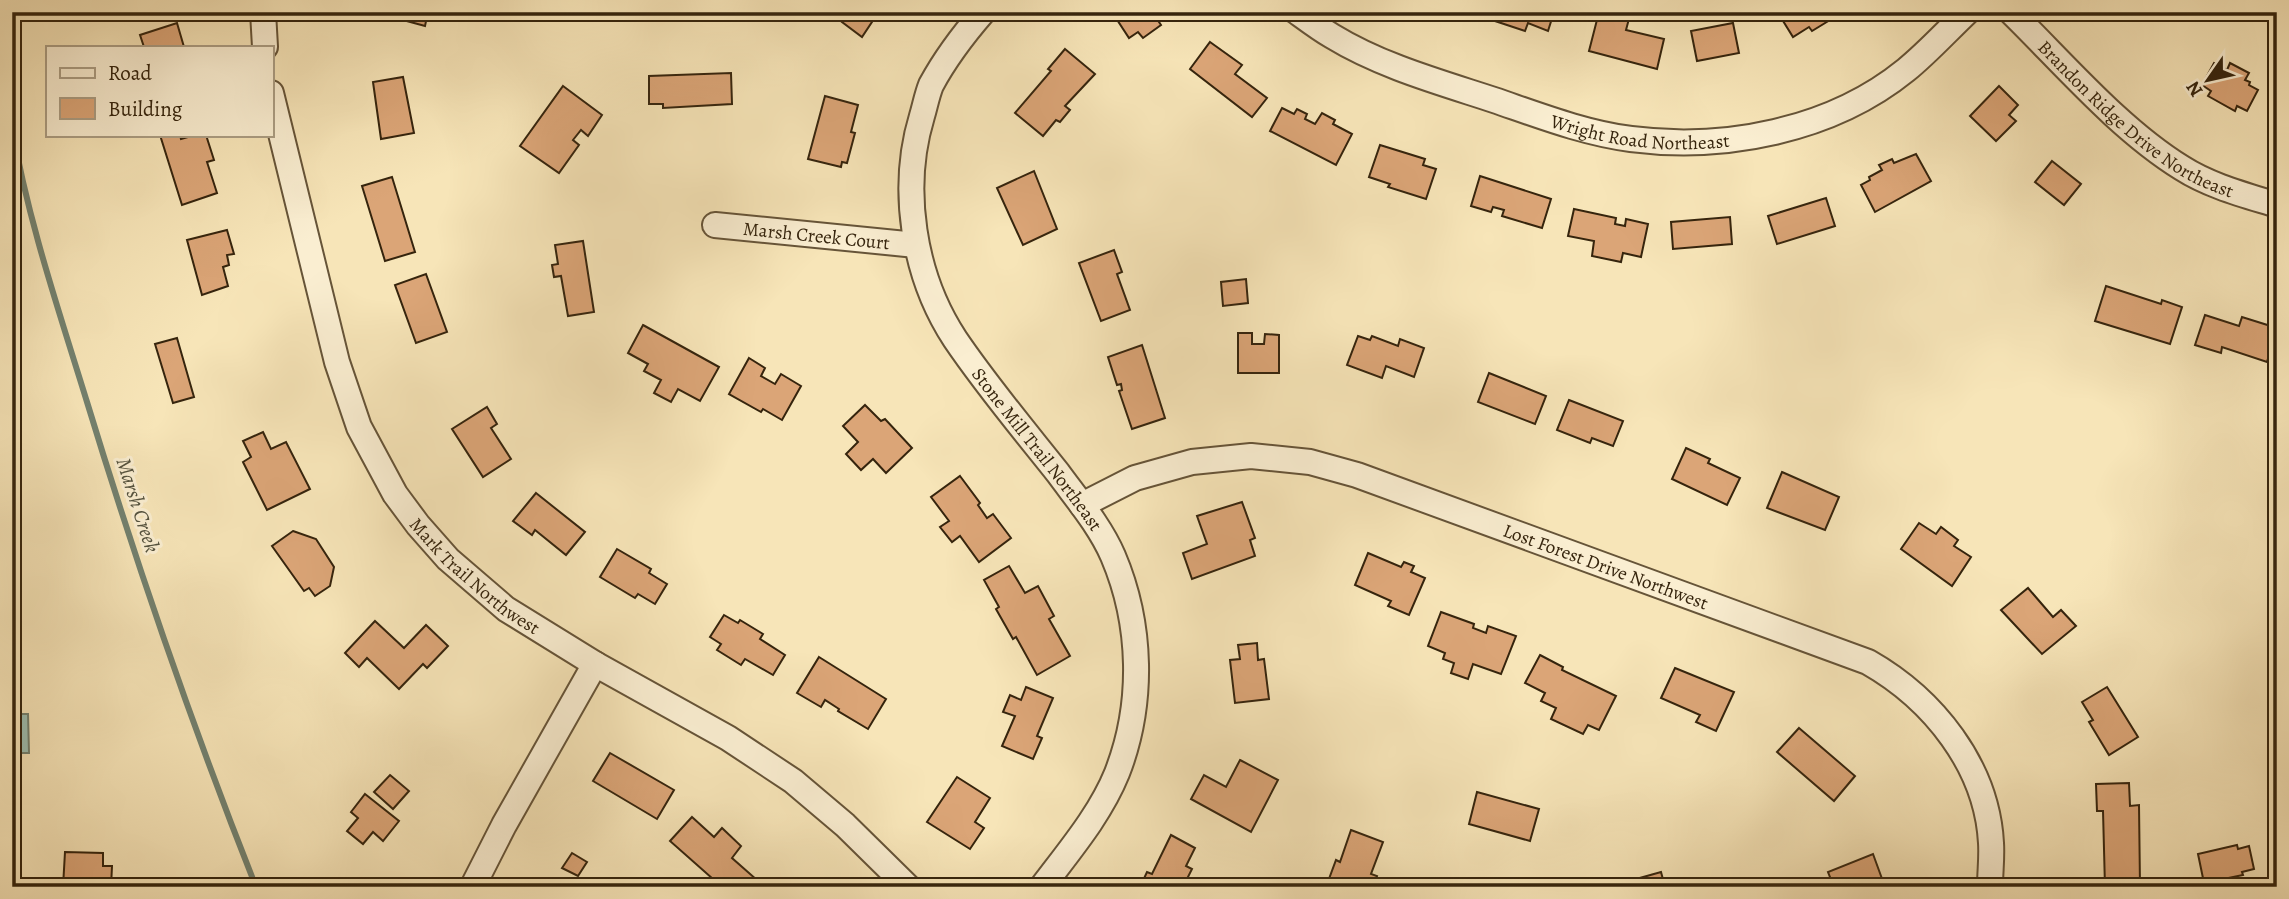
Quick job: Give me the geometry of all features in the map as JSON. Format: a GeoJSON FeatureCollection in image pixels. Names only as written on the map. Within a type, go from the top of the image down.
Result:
{"type":"FeatureCollection","features":[{"type":"Feature","properties":{"kind":"street"},"geometry":{"type":"LineString","coordinates":[[263,12],[265,46]]}},
{"type":"Feature","properties":{"kind":"street","name":"Stone Mill Trail Northeast"},"geometry":{"type":"LineString","coordinates":[[983,12],[956,44],[930,88],[916,134],[911,192],[916,245],[931,293],[954,338],[1082,505],[1112,555],[1131,610],[1137,666],[1131,728],[1117,774],[1095,816],[1042,887]]}},
{"type":"Feature","properties":{"kind":"street","name":"Wright Road Northeast"},"geometry":{"type":"LineString","coordinates":[[1297,12],[1333,37],[1404,70],[1571,126],[1629,139],[1675,143],[1728,141],[1767,134],[1831,114],[1869,95],[1905,71],[1967,12]]}},
{"type":"Feature","properties":{"kind":"street","name":"Brandon Ridge Drive Northeast"},"geometry":{"type":"LineString","coordinates":[[2011,12],[2133,133],[2183,169],[2231,190],[2277,205]]}},
{"type":"Feature","properties":{"kind":"street","name":"Mark Trail Northwest"},"geometry":{"type":"LineString","coordinates":[[273,101],[337,362],[359,427],[396,494],[418,525],[448,559],[506,609],[595,664],[728,737],[793,781],[845,825],[908,887]]}},
{"type":"Feature","properties":{"kind":"street","name":"Marsh Creek Court"},"geometry":{"type":"LineString","coordinates":[[715,225],[916,245]]}},
{"type":"Feature","properties":{"kind":"street","name":"Lost Forest Drive Northwest"},"geometry":{"type":"LineString","coordinates":[[1082,505],[1135,478],[1192,462],[1251,456],[1310,462],[1357,475],[1868,662],[1911,691],[1936,716],[1958,745],[1976,780],[1985,810],[1991,841],[1990,887]]}},
{"type":"Feature","properties":{"kind":"street"},"geometry":{"type":"LineString","coordinates":[[474,884],[504,825],[595,664]]}},
{"type":"Feature","properties":{"kind":"shaded area"},"geometry":{"type":"Polygon","coordinates":[[[12,714],[28,714],[29,753],[12,753],[12,714]]]}},
{"type":"Feature","properties":{"kind":"building"},"geometry":{"type":"Polygon","coordinates":[[[394,12],[428,12],[425,26],[392,17],[394,12]]]}},
{"type":"Feature","properties":{"kind":"building"},"geometry":{"type":"Polygon","coordinates":[[[849,12],[887,12],[882,20],[876,16],[862,37],[842,22],[849,12]]]}},
{"type":"Feature","properties":{"kind":"building"},"geometry":{"type":"Polygon","coordinates":[[[1112,12],[1167,12],[1157,19],[1161,25],[1143,38],[1138,32],[1129,38],[1112,12]]]}},
{"type":"Feature","properties":{"kind":"building"},"geometry":{"type":"Polygon","coordinates":[[[1488,12],[1554,12],[1548,31],[1528,23],[1525,31],[1486,18],[1488,12]]]}},
{"type":"Feature","properties":{"kind":"building"},"geometry":{"type":"Polygon","coordinates":[[[1599,12],[1630,15],[1626,30],[1664,39],[1657,69],[1589,51],[1599,12]]]}},
{"type":"Feature","properties":{"kind":"building"},"geometry":{"type":"Polygon","coordinates":[[[1786,12],[1843,12],[1812,31],[1809,27],[1793,37],[1780,16],[1786,12]]]}},
{"type":"Feature","properties":{"kind":"building"},"geometry":{"type":"Polygon","coordinates":[[[177,23],[184,46],[144,46],[140,35],[177,23]]]}},
{"type":"Feature","properties":{"kind":"building"},"geometry":{"type":"Polygon","coordinates":[[[1733,23],[1739,53],[1697,61],[1691,31],[1733,23]]]}},
{"type":"Feature","properties":{"kind":"building"},"geometry":{"type":"Polygon","coordinates":[[[1210,42],[1242,65],[1235,74],[1267,98],[1252,117],[1190,69],[1210,42]]]}},
{"type":"Feature","properties":{"kind":"building"},"geometry":{"type":"Polygon","coordinates":[[[1065,49],[1095,74],[1065,106],[1070,110],[1060,122],[1056,120],[1043,136],[1015,113],[1051,71],[1048,69],[1065,49]]]}},
{"type":"Feature","properties":{"kind":"building"},"geometry":{"type":"Polygon","coordinates":[[[2214,63],[2227,70],[2230,63],[2249,73],[2245,80],[2258,90],[2247,111],[2237,106],[2235,111],[2208,96],[2211,91],[2202,85],[2214,63]]]}},
{"type":"Feature","properties":{"kind":"building"},"geometry":{"type":"Polygon","coordinates":[[[731,73],[732,104],[663,108],[663,104],[649,104],[649,76],[731,73]]]}},
{"type":"Feature","properties":{"kind":"building"},"geometry":{"type":"Polygon","coordinates":[[[403,77],[414,133],[381,139],[373,82],[403,77]]]}},
{"type":"Feature","properties":{"kind":"building"},"geometry":{"type":"Polygon","coordinates":[[[563,86],[602,115],[588,136],[581,130],[573,140],[579,145],[559,173],[520,146],[563,86]]]}},
{"type":"Feature","properties":{"kind":"building"},"geometry":{"type":"Polygon","coordinates":[[[1999,86],[2018,105],[2009,115],[2016,121],[1996,141],[1970,116],[1999,86]]]}},
{"type":"Feature","properties":{"kind":"building"},"geometry":{"type":"Polygon","coordinates":[[[825,96],[858,105],[851,132],[855,133],[847,163],[842,162],[841,167],[808,159],[825,96]]]}},
{"type":"Feature","properties":{"kind":"building"},"geometry":{"type":"Polygon","coordinates":[[[1282,108],[1294,114],[1297,109],[1307,114],[1305,119],[1315,124],[1322,113],[1335,120],[1333,124],[1352,134],[1336,165],[1270,131],[1282,108]]]}},
{"type":"Feature","properties":{"kind":"building"},"geometry":{"type":"Polygon","coordinates":[[[160,136],[180,136],[181,139],[206,136],[214,160],[207,162],[217,193],[182,205],[160,136]]]}},
{"type":"Feature","properties":{"kind":"building"},"geometry":{"type":"Polygon","coordinates":[[[1380,145],[1425,159],[1423,165],[1436,169],[1426,199],[1388,187],[1390,184],[1369,177],[1380,145]]]}},
{"type":"Feature","properties":{"kind":"building"},"geometry":{"type":"Polygon","coordinates":[[[1916,154],[1931,181],[1875,212],[1861,185],[1882,170],[1879,165],[1892,159],[1894,163],[1916,154]]]}},
{"type":"Feature","properties":{"kind":"building"},"geometry":{"type":"Polygon","coordinates":[[[2052,161],[2081,184],[2064,205],[2035,182],[2052,161]]]}},
{"type":"Feature","properties":{"kind":"building"},"geometry":{"type":"Polygon","coordinates":[[[1034,171],[1057,229],[1023,245],[997,188],[1034,171]]]}},
{"type":"Feature","properties":{"kind":"building"},"geometry":{"type":"Polygon","coordinates":[[[1480,176],[1551,199],[1542,228],[1502,216],[1504,210],[1493,207],[1491,212],[1471,206],[1480,176]]]}},
{"type":"Feature","properties":{"kind":"building"},"geometry":{"type":"Polygon","coordinates":[[[392,177],[415,252],[385,261],[362,186],[392,177]]]}},
{"type":"Feature","properties":{"kind":"building"},"geometry":{"type":"Polygon","coordinates":[[[1826,198],[1835,226],[1777,244],[1768,216],[1826,198]]]}},
{"type":"Feature","properties":{"kind":"building"},"geometry":{"type":"Polygon","coordinates":[[[1574,209],[1616,218],[1615,224],[1625,226],[1626,219],[1648,224],[1641,257],[1623,253],[1621,262],[1592,256],[1594,241],[1568,236],[1574,209]]]}},
{"type":"Feature","properties":{"kind":"building"},"geometry":{"type":"Polygon","coordinates":[[[1730,217],[1732,244],[1673,249],[1671,222],[1730,217]]]}},
{"type":"Feature","properties":{"kind":"building"},"geometry":{"type":"Polygon","coordinates":[[[227,230],[234,254],[227,255],[229,265],[223,267],[228,286],[202,295],[187,240],[227,230]]]}},
{"type":"Feature","properties":{"kind":"building"},"geometry":{"type":"Polygon","coordinates":[[[583,241],[594,312],[568,316],[561,276],[554,277],[552,265],[558,264],[555,245],[583,241]]]}},
{"type":"Feature","properties":{"kind":"building"},"geometry":{"type":"Polygon","coordinates":[[[1114,250],[1122,272],[1117,274],[1130,310],[1101,321],[1079,263],[1114,250]]]}},
{"type":"Feature","properties":{"kind":"building"},"geometry":{"type":"Polygon","coordinates":[[[426,274],[447,332],[416,343],[395,285],[426,274]]]}},
{"type":"Feature","properties":{"kind":"building"},"geometry":{"type":"Polygon","coordinates":[[[1246,279],[1248,303],[1223,306],[1221,282],[1246,279]]]}},
{"type":"Feature","properties":{"kind":"building"},"geometry":{"type":"Polygon","coordinates":[[[2106,286],[2161,304],[2162,300],[2182,307],[2170,344],[2095,321],[2106,286]]]}},
{"type":"Feature","properties":{"kind":"building"},"geometry":{"type":"Polygon","coordinates":[[[2205,315],[2239,326],[2242,317],[2277,328],[2267,362],[2222,347],[2221,353],[2195,345],[2205,315]]]}},
{"type":"Feature","properties":{"kind":"building"},"geometry":{"type":"Polygon","coordinates":[[[643,325],[719,367],[700,401],[678,389],[671,402],[654,393],[661,380],[644,371],[648,364],[628,353],[643,325]]]}},
{"type":"Feature","properties":{"kind":"building"},"geometry":{"type":"Polygon","coordinates":[[[1238,333],[1252,333],[1252,344],[1264,344],[1265,334],[1279,335],[1279,373],[1238,373],[1238,333]]]}},
{"type":"Feature","properties":{"kind":"building"},"geometry":{"type":"Polygon","coordinates":[[[1358,336],[1370,340],[1372,336],[1398,346],[1400,339],[1424,348],[1414,377],[1386,366],[1382,378],[1347,365],[1358,336]]]}},
{"type":"Feature","properties":{"kind":"building"},"geometry":{"type":"Polygon","coordinates":[[[177,338],[194,397],[173,403],[155,344],[177,338]]]}},
{"type":"Feature","properties":{"kind":"building"},"geometry":{"type":"Polygon","coordinates":[[[1142,345],[1165,418],[1132,429],[1119,391],[1122,390],[1121,384],[1117,385],[1108,357],[1142,345]]]}},
{"type":"Feature","properties":{"kind":"building"},"geometry":{"type":"Polygon","coordinates":[[[749,358],[765,368],[761,376],[775,384],[781,374],[801,386],[782,420],[729,394],[749,358]]]}},
{"type":"Feature","properties":{"kind":"building"},"geometry":{"type":"Polygon","coordinates":[[[1489,373],[1546,396],[1535,424],[1478,402],[1489,373]]]}},
{"type":"Feature","properties":{"kind":"building"},"geometry":{"type":"Polygon","coordinates":[[[1569,400],[1623,421],[1613,446],[1592,438],[1590,443],[1557,430],[1569,400]]]}},
{"type":"Feature","properties":{"kind":"building"},"geometry":{"type":"Polygon","coordinates":[[[865,405],[881,421],[885,419],[912,448],[886,473],[873,459],[861,470],[846,454],[858,442],[843,426],[865,405]]]}},
{"type":"Feature","properties":{"kind":"building"},"geometry":{"type":"Polygon","coordinates":[[[487,407],[497,424],[491,428],[511,459],[483,477],[452,429],[487,407]]]}},
{"type":"Feature","properties":{"kind":"building"},"geometry":{"type":"Polygon","coordinates":[[[263,432],[271,449],[286,442],[310,489],[267,510],[243,462],[251,457],[243,441],[263,432]]]}},
{"type":"Feature","properties":{"kind":"building"},"geometry":{"type":"Polygon","coordinates":[[[1686,448],[1710,459],[1708,463],[1740,478],[1727,505],[1672,479],[1686,448]]]}},
{"type":"Feature","properties":{"kind":"building"},"geometry":{"type":"Polygon","coordinates":[[[1782,472],[1839,497],[1825,530],[1767,508],[1782,472]]]}},
{"type":"Feature","properties":{"kind":"building"},"geometry":{"type":"Polygon","coordinates":[[[960,476],[980,503],[978,505],[987,518],[993,514],[1011,538],[979,562],[960,536],[952,542],[940,527],[949,521],[931,497],[960,476]]]}},
{"type":"Feature","properties":{"kind":"building"},"geometry":{"type":"Polygon","coordinates":[[[536,493],[585,532],[566,555],[535,530],[532,535],[513,521],[536,493]]]}},
{"type":"Feature","properties":{"kind":"building"},"geometry":{"type":"Polygon","coordinates":[[[1242,502],[1255,538],[1250,540],[1255,556],[1192,579],[1183,553],[1207,544],[1197,516],[1242,502]]]}},
{"type":"Feature","properties":{"kind":"building"},"geometry":{"type":"Polygon","coordinates":[[[1919,523],[1936,534],[1941,527],[1958,540],[1954,546],[1971,557],[1952,586],[1901,549],[1919,523]]]}},
{"type":"Feature","properties":{"kind":"building"},"geometry":{"type":"Polygon","coordinates":[[[293,531],[316,539],[334,567],[330,586],[315,596],[309,588],[304,591],[272,546],[293,531]]]}},
{"type":"Feature","properties":{"kind":"building"},"geometry":{"type":"Polygon","coordinates":[[[617,549],[651,569],[649,573],[667,584],[655,604],[638,594],[635,598],[600,577],[617,549]]]}},
{"type":"Feature","properties":{"kind":"building"},"geometry":{"type":"Polygon","coordinates":[[[1368,553],[1401,567],[1404,562],[1414,566],[1411,572],[1425,578],[1409,615],[1388,606],[1391,601],[1355,585],[1368,553]]]}},
{"type":"Feature","properties":{"kind":"building"},"geometry":{"type":"Polygon","coordinates":[[[1009,566],[1025,593],[1038,586],[1054,616],[1049,619],[1070,656],[1037,675],[1016,637],[1013,639],[996,609],[999,607],[984,580],[1009,566]]]}},
{"type":"Feature","properties":{"kind":"building"},"geometry":{"type":"Polygon","coordinates":[[[2028,588],[2053,617],[2061,610],[2076,626],[2042,654],[2001,610],[2028,588]]]}},
{"type":"Feature","properties":{"kind":"building"},"geometry":{"type":"Polygon","coordinates":[[[1441,612],[1474,624],[1473,628],[1486,633],[1488,626],[1516,636],[1501,674],[1473,664],[1468,679],[1451,673],[1454,663],[1443,659],[1445,653],[1428,646],[1441,612]]]}},
{"type":"Feature","properties":{"kind":"building"},"geometry":{"type":"Polygon","coordinates":[[[724,615],[738,623],[740,620],[763,634],[760,639],[785,655],[773,675],[745,659],[741,665],[717,650],[721,644],[710,637],[724,615]]]}},
{"type":"Feature","properties":{"kind":"building"},"geometry":{"type":"Polygon","coordinates":[[[375,621],[404,648],[426,625],[448,646],[427,668],[423,664],[399,689],[367,658],[359,667],[345,653],[375,621]]]}},
{"type":"Feature","properties":{"kind":"building"},"geometry":{"type":"Polygon","coordinates":[[[1257,643],[1258,660],[1264,659],[1269,699],[1235,703],[1230,660],[1240,659],[1238,645],[1257,643]]]}},
{"type":"Feature","properties":{"kind":"building"},"geometry":{"type":"Polygon","coordinates":[[[1540,655],[1563,667],[1562,670],[1616,696],[1599,730],[1588,725],[1583,734],[1551,719],[1556,708],[1541,701],[1545,693],[1525,683],[1540,655]]]}},
{"type":"Feature","properties":{"kind":"building"},"geometry":{"type":"Polygon","coordinates":[[[819,657],[886,699],[868,729],[825,700],[821,707],[797,693],[819,657]]]}},
{"type":"Feature","properties":{"kind":"building"},"geometry":{"type":"Polygon","coordinates":[[[1675,668],[1734,692],[1716,731],[1696,722],[1700,715],[1661,698],[1675,668]]]}},
{"type":"Feature","properties":{"kind":"building"},"geometry":{"type":"Polygon","coordinates":[[[1026,687],[1053,698],[1037,736],[1042,738],[1033,759],[1002,746],[1015,716],[1003,712],[1010,695],[1021,700],[1026,687]]]}},
{"type":"Feature","properties":{"kind":"building"},"geometry":{"type":"Polygon","coordinates":[[[2107,687],[2138,737],[2109,755],[2089,722],[2093,720],[2082,702],[2107,687]]]}},
{"type":"Feature","properties":{"kind":"building"},"geometry":{"type":"Polygon","coordinates":[[[1799,728],[1855,776],[1834,801],[1777,752],[1799,728]]]}},
{"type":"Feature","properties":{"kind":"building"},"geometry":{"type":"Polygon","coordinates":[[[610,753],[674,790],[657,819],[593,781],[610,753]]]}},
{"type":"Feature","properties":{"kind":"building"},"geometry":{"type":"Polygon","coordinates":[[[1240,760],[1278,780],[1251,832],[1191,799],[1204,775],[1226,787],[1240,760]]]}},
{"type":"Feature","properties":{"kind":"building"},"geometry":{"type":"Polygon","coordinates":[[[390,775],[409,791],[393,809],[374,792],[390,775]]]}},
{"type":"Feature","properties":{"kind":"building"},"geometry":{"type":"Polygon","coordinates":[[[957,777],[990,798],[975,822],[984,828],[970,849],[927,822],[957,777]]]}},
{"type":"Feature","properties":{"kind":"building"},"geometry":{"type":"Polygon","coordinates":[[[2129,783],[2130,806],[2139,805],[2140,886],[2105,887],[2103,811],[2097,811],[2096,784],[2129,783]]]}},
{"type":"Feature","properties":{"kind":"building"},"geometry":{"type":"Polygon","coordinates":[[[1477,792],[1539,809],[1530,841],[1469,824],[1477,792]]]}},
{"type":"Feature","properties":{"kind":"building"},"geometry":{"type":"Polygon","coordinates":[[[365,794],[399,821],[383,841],[373,832],[363,844],[347,831],[358,818],[351,812],[365,794]]]}},
{"type":"Feature","properties":{"kind":"building"},"geometry":{"type":"Polygon","coordinates":[[[692,817],[714,837],[722,828],[741,846],[732,858],[757,880],[751,887],[722,887],[670,841],[692,817]]]}},
{"type":"Feature","properties":{"kind":"building"},"geometry":{"type":"Polygon","coordinates":[[[1351,830],[1383,842],[1371,874],[1377,876],[1373,887],[1326,887],[1336,860],[1340,862],[1351,830]]]}},
{"type":"Feature","properties":{"kind":"building"},"geometry":{"type":"Polygon","coordinates":[[[1171,835],[1195,848],[1186,866],[1192,869],[1183,887],[1140,887],[1147,872],[1152,874],[1171,835]]]}},
{"type":"Feature","properties":{"kind":"building"},"geometry":{"type":"Polygon","coordinates":[[[2237,845],[2238,849],[2249,846],[2254,869],[2242,872],[2243,875],[2204,883],[2198,854],[2237,845]]]}},
{"type":"Feature","properties":{"kind":"building"},"geometry":{"type":"Polygon","coordinates":[[[65,852],[103,853],[103,866],[112,866],[111,887],[63,887],[65,852]]]}},
{"type":"Feature","properties":{"kind":"building"},"geometry":{"type":"Polygon","coordinates":[[[572,853],[587,862],[578,876],[562,868],[572,853]]]}},
{"type":"Feature","properties":{"kind":"building"},"geometry":{"type":"Polygon","coordinates":[[[1873,854],[1885,887],[1834,887],[1828,872],[1873,854]]]}},
{"type":"Feature","properties":{"kind":"building"},"geometry":{"type":"Polygon","coordinates":[[[1661,872],[1665,887],[1631,887],[1629,881],[1661,872]]]}},
{"type":"Feature","properties":{"kind":"waterway","name":"Marsh Creek"},"geometry":{"type":"LineString","coordinates":[[12,127],[45,266],[126,525],[188,707],[256,887]]}}]}
